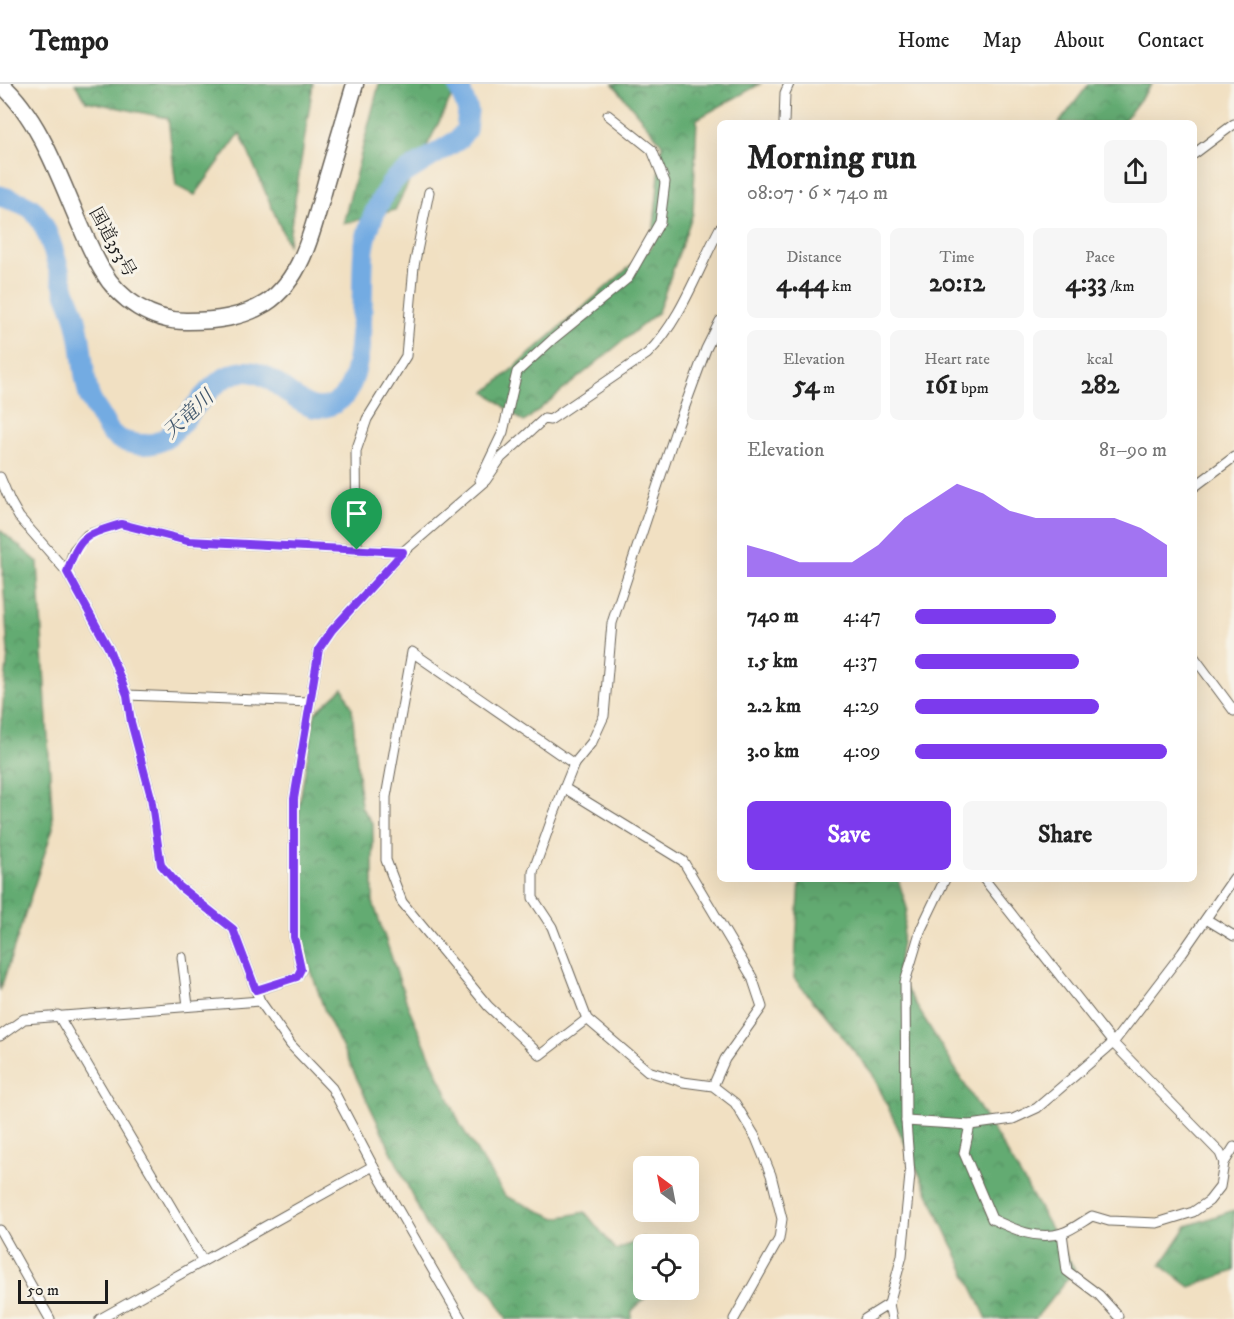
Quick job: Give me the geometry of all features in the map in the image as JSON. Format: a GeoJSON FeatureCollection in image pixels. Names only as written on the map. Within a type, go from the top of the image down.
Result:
{"type":"FeatureCollection","features":[{"type":"Feature","properties":{"kind":"highway","name":"国道353号"},"geometry":{"type":"LineString","coordinates":[[2,84],[27,112],[97,259],[111,283],[128,300],[151,313],[175,321],[217,321],[248,312],[266,303],[291,277],[307,245],[355,84]]}},
{"type":"Feature","properties":{"kind":"street"},"geometry":{"type":"LineString","coordinates":[[784,120],[785,93],[789,84]]}},
{"type":"Feature","properties":{"kind":"street"},"geometry":{"type":"LineString","coordinates":[[477,488],[503,432],[517,372],[553,339],[628,278],[660,222],[665,182],[652,150],[608,115]]}},
{"type":"Feature","properties":{"kind":"street"},"geometry":{"type":"LineString","coordinates":[[1197,152],[1234,124]]}},
{"type":"Feature","properties":{"kind":"street"},"geometry":{"type":"LineString","coordinates":[[357,550],[356,451],[367,419],[406,356],[414,266],[429,192]]}},
{"type":"Feature","properties":{"kind":"street"},"geometry":{"type":"LineString","coordinates":[[256,990],[297,977],[301,969],[294,937],[294,799],[319,649],[332,630],[403,552],[486,480],[501,458],[544,419],[550,420],[647,354],[659,342],[676,316],[717,234]]}},
{"type":"Feature","properties":{"kind":"street"},"geometry":{"type":"LineString","coordinates":[[717,327],[706,350],[675,433],[612,622],[604,716],[592,742],[574,764],[566,789],[553,816],[533,872],[533,898],[552,927],[587,1019],[648,1071],[682,1082],[712,1086],[735,1103],[756,1138],[771,1175],[782,1219],[779,1239],[734,1319]]}},
{"type":"Feature","properties":{"kind":"street"},"geometry":{"type":"LineString","coordinates":[[1197,485],[1234,457]]}},
{"type":"Feature","properties":{"kind":"street"},"geometry":{"type":"LineString","coordinates":[[0,477],[19,517],[67,572],[109,649],[127,695],[131,722],[151,797],[161,865],[180,887],[233,929],[260,1001],[291,1045],[332,1088],[373,1166],[461,1319]]}},
{"type":"Feature","properties":{"kind":"street"},"geometry":{"type":"LineString","coordinates":[[67,572],[74,550],[87,536],[121,524],[188,541],[403,552]]}},
{"type":"Feature","properties":{"kind":"street"},"geometry":{"type":"LineString","coordinates":[[574,764],[412,652],[386,797],[386,860],[402,902],[488,1006],[540,1056],[587,1019]]}},
{"type":"Feature","properties":{"kind":"street"},"geometry":{"type":"LineString","coordinates":[[1197,661],[1234,711]]}},
{"type":"Feature","properties":{"kind":"street"},"geometry":{"type":"LineString","coordinates":[[127,695],[310,702]]}},
{"type":"Feature","properties":{"kind":"street"},"geometry":{"type":"LineString","coordinates":[[566,789],[683,861],[752,977],[762,1007],[725,1059],[712,1086]]}},
{"type":"Feature","properties":{"kind":"street"},"geometry":{"type":"LineString","coordinates":[[906,1121],[970,1125],[1013,1119],[1037,1108],[1113,1043],[1234,878]]}},
{"type":"Feature","properties":{"kind":"street"},"geometry":{"type":"LineString","coordinates":[[892,1319],[889,1304],[902,1256],[910,1175],[906,1121],[905,982],[921,929],[944,882]]}},
{"type":"Feature","properties":{"kind":"street"},"geometry":{"type":"LineString","coordinates":[[986,882],[1113,1043],[1220,1153],[1224,1163]]}},
{"type":"Feature","properties":{"kind":"street"},"geometry":{"type":"LineString","coordinates":[[1206,919],[1234,936]]}},
{"type":"Feature","properties":{"kind":"street"},"geometry":{"type":"LineString","coordinates":[[182,957],[188,1006]]}},
{"type":"Feature","properties":{"kind":"street"},"geometry":{"type":"LineString","coordinates":[[0,1036],[24,1019],[260,1001]]}},
{"type":"Feature","properties":{"kind":"street"},"geometry":{"type":"LineString","coordinates":[[57,1015],[203,1261]]}},
{"type":"Feature","properties":{"kind":"street"},"geometry":{"type":"LineString","coordinates":[[970,1125],[964,1153],[992,1219],[1038,1236],[1062,1233],[1092,1216],[1109,1221],[1157,1223],[1192,1212],[1209,1201],[1220,1187],[1224,1163],[1234,1147]]}},
{"type":"Feature","properties":{"kind":"street"},"geometry":{"type":"LineString","coordinates":[[100,1319],[373,1166]]}},
{"type":"Feature","properties":{"kind":"street"},"geometry":{"type":"LineString","coordinates":[[0,1230],[50,1319]]}},
{"type":"Feature","properties":{"kind":"street"},"geometry":{"type":"LineString","coordinates":[[1062,1233],[1066,1271],[1099,1295],[1118,1316]]}},
{"type":"Feature","properties":{"kind":"street"},"geometry":{"type":"LineString","coordinates":[[865,1319],[889,1304]]}},
{"type":"Feature","properties":{"kind":"green space"},"geometry":{"type":"Polygon","coordinates":[[[75,84],[313,84],[288,245],[240,133],[195,195],[176,186],[168,118],[86,101],[75,84]]]}},
{"type":"Feature","properties":{"kind":"green space"},"geometry":{"type":"Polygon","coordinates":[[[379,84],[458,84],[395,210],[343,224],[379,84]]]}},
{"type":"Feature","properties":{"kind":"green space"},"geometry":{"type":"Polygon","coordinates":[[[613,84],[760,84],[697,119],[693,213],[658,312],[524,422],[486,392],[652,247],[662,144],[613,84]]]}},
{"type":"Feature","properties":{"kind":"green space"},"geometry":{"type":"Polygon","coordinates":[[[1089,84],[1152,84],[1124,120],[1061,120],[1089,84]]]}},
{"type":"Feature","properties":{"kind":"green space"},"geometry":{"type":"Polygon","coordinates":[[[0,530],[38,562],[53,828],[0,991],[0,734],[8,653],[0,530]]]}},
{"type":"Feature","properties":{"kind":"green space"},"geometry":{"type":"Polygon","coordinates":[[[343,688],[352,708],[361,807],[373,824],[373,902],[408,1006],[461,1126],[505,1196],[556,1218],[585,1212],[616,1250],[633,1243],[633,1300],[643,1300],[632,1311],[631,1319],[507,1319],[492,1293],[427,1227],[324,1009],[298,932],[299,806],[315,713],[343,688]]]}},
{"type":"Feature","properties":{"kind":"green space"},"geometry":{"type":"Polygon","coordinates":[[[800,882],[899,882],[907,908],[897,974],[1015,1166],[1075,1270],[1035,1319],[987,1319],[872,1073],[794,978],[800,882]]]}},
{"type":"Feature","properties":{"kind":"green space"},"geometry":{"type":"Polygon","coordinates":[[[1234,1210],[1234,1271],[1190,1287],[1161,1265],[1187,1226],[1234,1210]]]}},
{"type":"Feature","properties":{"kind":"waterway","name":"天竜川"},"geometry":{"type":"LineString","coordinates":[[0,196],[33,210],[44,227],[76,320],[90,398],[107,427],[116,437],[144,445],[165,438],[215,385],[240,372],[254,372],[267,378],[302,403],[314,407],[327,407],[341,399],[350,387],[355,371],[361,328],[364,249],[371,221],[384,194],[395,179],[458,140],[466,130],[468,111],[458,84]]}},
{"type":"Feature","properties":{"kind":"route"},"geometry":{"type":"LineString","coordinates":[[121,524],[188,541],[357,550],[403,552],[332,630],[319,649],[294,799],[294,937],[301,969],[297,977],[256,990],[233,929],[180,887],[161,865],[151,797],[131,722],[127,695],[109,649],[67,572],[74,550],[87,536],[121,524]]}}]}
